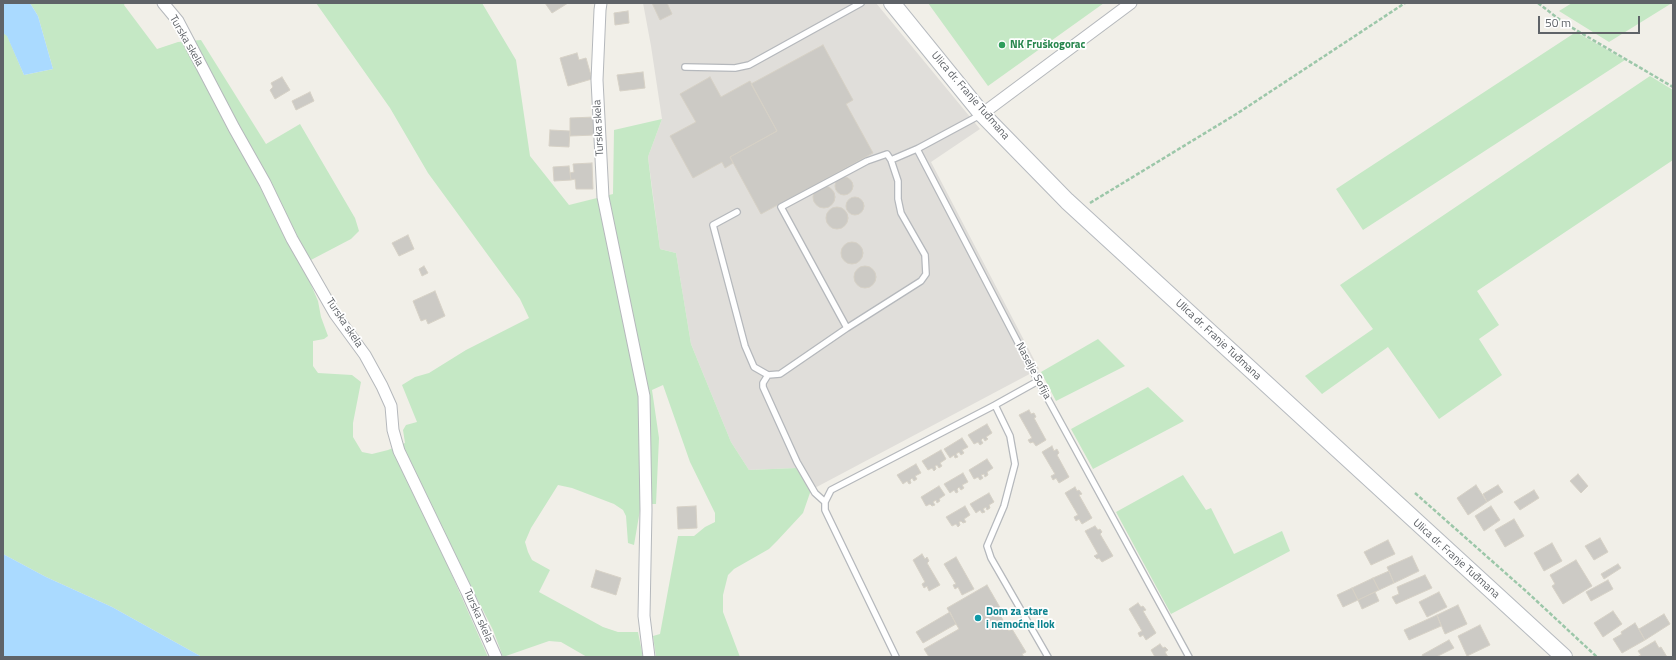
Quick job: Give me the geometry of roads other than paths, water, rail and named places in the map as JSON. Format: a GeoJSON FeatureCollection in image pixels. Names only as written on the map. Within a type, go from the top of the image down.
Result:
{"type":"FeatureCollection","features":[{"type":"Feature","properties":{"kind":"main road","name":"Ulica dr. Franje Tuđmana"},"geometry":{"type":"LineString","coordinates":[[892,3],[982,114],[1077,211],[1564,657]]}},
{"type":"Feature","properties":{"kind":"street","name":"Turska skela"},"geometry":{"type":"LineString","coordinates":[[162,3],[178,21],[234,128],[266,183],[292,239],[335,314],[365,355],[382,386],[391,406],[393,430],[399,451],[467,592],[496,657]]}},
{"type":"Feature","properties":{"kind":"street","name":"Turska skela"},"geometry":{"type":"LineString","coordinates":[[601,3],[597,80],[603,197],[644,396],[646,510],[644,616],[649,657]]}},
{"type":"Feature","properties":{"kind":"street"},"geometry":{"type":"LineString","coordinates":[[982,114],[1131,3]]}},
{"type":"Feature","properties":{"kind":"lane"},"geometry":{"type":"LineString","coordinates":[[685,67],[735,68],[749,65],[861,3]]}},
{"type":"Feature","properties":{"kind":"lane"},"geometry":{"type":"LineString","coordinates":[[891,160],[921,147],[982,114]]}},
{"type":"Feature","properties":{"kind":"lane","name":"Naselje Sofija"},"geometry":{"type":"LineString","coordinates":[[921,147],[917,149],[1038,381],[1189,657]]}},
{"type":"Feature","properties":{"kind":"lane"},"geometry":{"type":"LineString","coordinates":[[737,212],[713,225],[745,346],[754,367],[768,375],[780,374],[847,328],[921,281],[926,274],[925,255],[901,213],[898,199],[898,181],[891,160],[887,154],[867,161],[781,208],[847,328]]}},
{"type":"Feature","properties":{"kind":"lane"},"geometry":{"type":"LineString","coordinates":[[768,375],[763,383],[763,387],[797,462],[815,493],[825,502]]}},
{"type":"Feature","properties":{"kind":"lane"},"geometry":{"type":"LineString","coordinates":[[896,657],[825,510],[825,502],[831,490],[1038,381]]}},
{"type":"Feature","properties":{"kind":"lane"},"geometry":{"type":"LineString","coordinates":[[995,404],[1010,436],[1016,464],[1004,506],[987,546],[991,558],[1048,657]]}},
{"type":"Feature","properties":{"kind":"water"},"geometry":{"type":"Polygon","coordinates":[[[3,3],[30,3],[38,16],[53,69],[24,75],[7,36],[3,33],[3,3]]]}},
{"type":"Feature","properties":{"kind":"water"},"geometry":{"type":"Polygon","coordinates":[[[3,554],[46,577],[112,607],[202,657],[3,657],[3,554]]]}},
{"type":"Feature","properties":{"kind":"place","name":"NK Fruškogorac"},"geometry":{"type":"Point","coordinates":[1002,45]}},
{"type":"Feature","properties":{"kind":"place","name":"Dom za stare i nemoćne Ilok"},"geometry":{"type":"Point","coordinates":[978,618]}}]}
